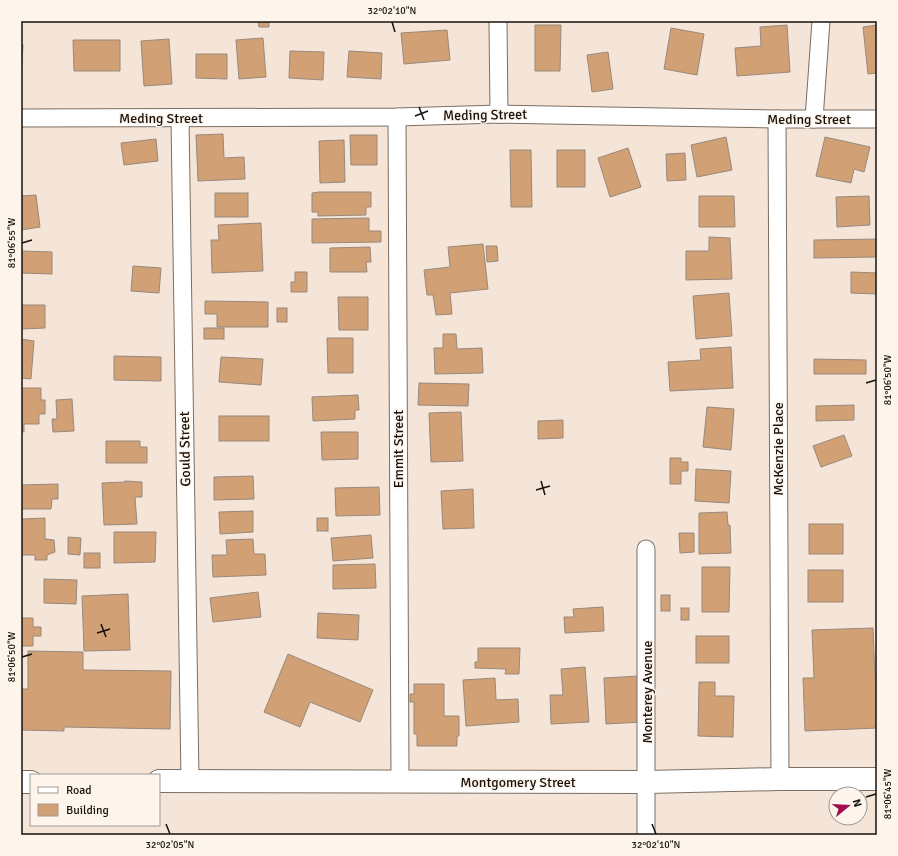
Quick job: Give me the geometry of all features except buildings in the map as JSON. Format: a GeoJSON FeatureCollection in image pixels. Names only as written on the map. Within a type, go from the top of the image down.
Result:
{"type":"FeatureCollection","features":[{"type":"Feature","properties":{"kind":"main road","name":"Montgomery Street"},"geometry":{"type":"LineString","coordinates":[[160,781],[647,782],[780,779],[877,779]]}},
{"type":"Feature","properties":{"kind":"street"},"geometry":{"type":"LineString","coordinates":[[498,21],[499,114]]}},
{"type":"Feature","properties":{"kind":"street"},"geometry":{"type":"LineString","coordinates":[[814,119],[822,28],[821,21]]}},
{"type":"Feature","properties":{"kind":"street","name":"Meding Street"},"geometry":{"type":"LineString","coordinates":[[21,118],[397,117],[499,114],[777,119],[877,119]]}},
{"type":"Feature","properties":{"kind":"street","name":"Emmit Street"},"geometry":{"type":"LineString","coordinates":[[397,117],[400,782]]}},
{"type":"Feature","properties":{"kind":"street","name":"Gould Street"},"geometry":{"type":"LineString","coordinates":[[180,118],[190,781]]}},
{"type":"Feature","properties":{"kind":"street","name":"McKenzie Place"},"geometry":{"type":"LineString","coordinates":[[777,119],[780,779]]}},
{"type":"Feature","properties":{"kind":"street","name":"Monterey Avenue"},"geometry":{"type":"LineString","coordinates":[[646,549],[646,835]]}}]}
